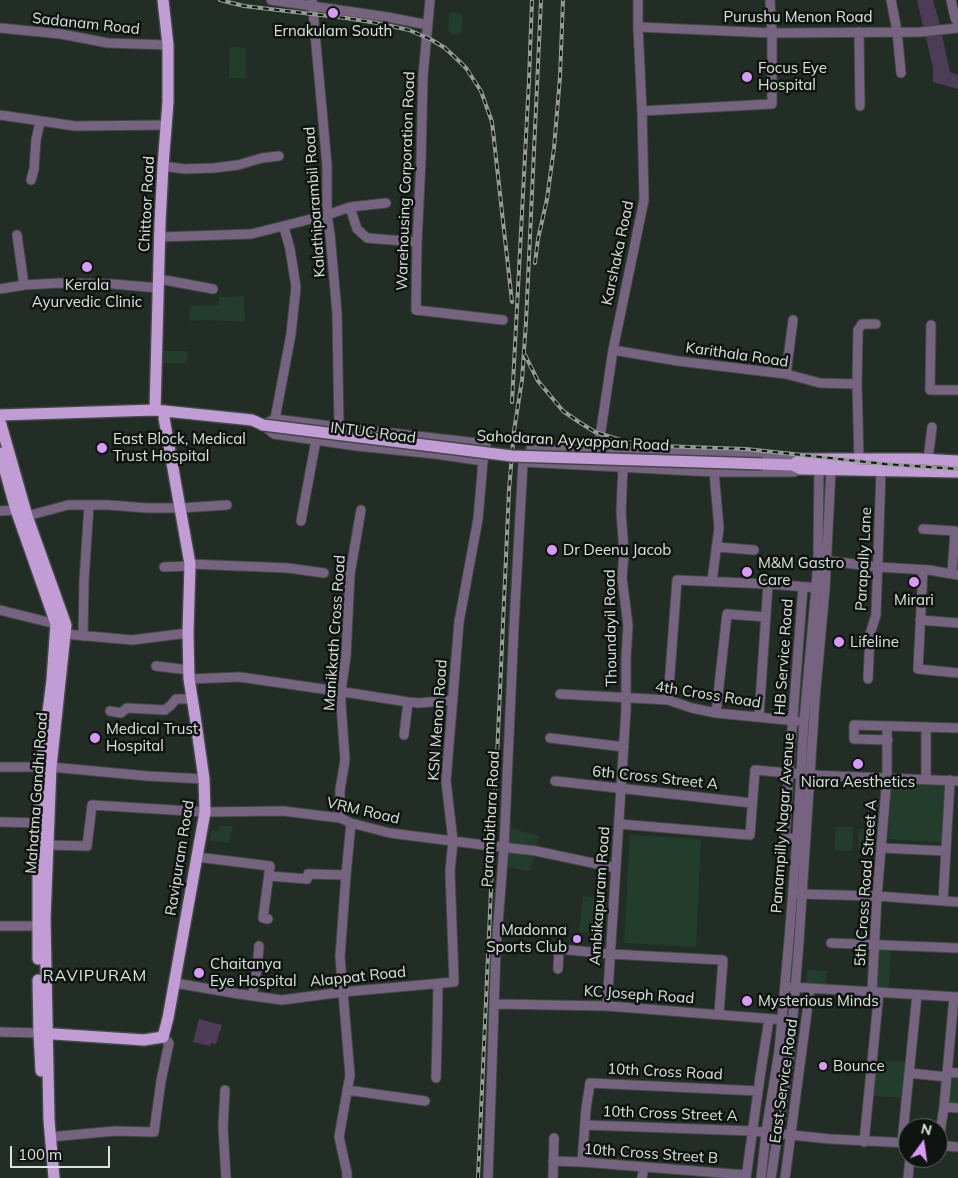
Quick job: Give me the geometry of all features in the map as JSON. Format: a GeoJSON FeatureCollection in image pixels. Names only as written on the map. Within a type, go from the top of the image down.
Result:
{"type":"FeatureCollection","features":[{"type":"Feature","properties":{"kind":"main road","name":"Chittoor Road"},"geometry":{"type":"LineString","coordinates":[[159,414],[160,237],[168,102],[168,45],[163,0]]}},
{"type":"Feature","properties":{"kind":"main road","name":"Sahodaran Ayyappan Road"},"geometry":{"type":"LineString","coordinates":[[0,415],[159,414],[252,420],[263,425],[512,456],[799,464],[881,471],[958,472]]}},
{"type":"Feature","properties":{"kind":"main road","name":"Sahodaran Ayyappan Road"},"geometry":{"type":"LineString","coordinates":[[0,422],[159,414]]}},
{"type":"Feature","properties":{"kind":"main road","name":"Ravipuram Road"},"geometry":{"type":"LineString","coordinates":[[159,414],[181,508],[190,565],[189,674],[204,779],[205,812],[175,983],[163,1037]]}},
{"type":"Feature","properties":{"kind":"main road","name":"Mahatma Gandhi Road"},"geometry":{"type":"LineString","coordinates":[[0,422],[27,516],[66,624],[40,823],[37,926],[54,1178]]}},
{"type":"Feature","properties":{"kind":"main road","name":"Mahatma Gandhi Road"},"geometry":{"type":"LineString","coordinates":[[0,453],[16,510],[56,624],[46,767],[47,845],[43,1033],[47,1178]]}},
{"type":"Feature","properties":{"kind":"main road","name":"Sahodaran Ayyappan Road"},"geometry":{"type":"LineString","coordinates":[[799,464],[828,466],[859,460],[924,459],[958,461]]}},
{"type":"Feature","properties":{"kind":"main road"},"geometry":{"type":"LineString","coordinates":[[922,472],[924,459]]}},
{"type":"Feature","properties":{"kind":"main road"},"geometry":{"type":"LineString","coordinates":[[43,1033],[144,1040],[163,1037]]}},
{"type":"Feature","properties":{"kind":"street"},"geometry":{"type":"LineString","coordinates":[[271,0],[312,3],[428,25]]}},
{"type":"Feature","properties":{"kind":"street","name":"Warehousing Corporation Road"},"geometry":{"type":"LineString","coordinates":[[430,0],[423,76],[416,310],[504,320]]}},
{"type":"Feature","properties":{"kind":"street","name":"Karshaka Road"},"geometry":{"type":"LineString","coordinates":[[598,450],[613,350],[644,200],[638,0]]}},
{"type":"Feature","properties":{"kind":"street"},"geometry":{"type":"LineString","coordinates":[[642,111],[772,104],[770,0]]}},
{"type":"Feature","properties":{"kind":"street"},"geometry":{"type":"LineString","coordinates":[[891,0],[901,73]]}},
{"type":"Feature","properties":{"kind":"street"},"geometry":{"type":"LineString","coordinates":[[951,0],[958,23]]}},
{"type":"Feature","properties":{"kind":"street","name":"Kalathiparambil Road"},"geometry":{"type":"LineString","coordinates":[[312,3],[328,165],[327,215],[337,313],[339,428]]}},
{"type":"Feature","properties":{"kind":"street","name":"Purushu Menon Road"},"geometry":{"type":"LineString","coordinates":[[638,27],[772,33],[921,32],[958,28]]}},
{"type":"Feature","properties":{"kind":"street","name":"Sadanam Road"},"geometry":{"type":"LineString","coordinates":[[0,28],[62,34],[108,43],[168,45]]}},
{"type":"Feature","properties":{"kind":"street"},"geometry":{"type":"LineString","coordinates":[[859,32],[860,106]]}},
{"type":"Feature","properties":{"kind":"street"},"geometry":{"type":"LineString","coordinates":[[0,115],[75,126],[167,125]]}},
{"type":"Feature","properties":{"kind":"street"},"geometry":{"type":"LineString","coordinates":[[31,180],[40,122]]}},
{"type":"Feature","properties":{"kind":"street"},"geometry":{"type":"LineString","coordinates":[[163,166],[185,169],[214,168],[279,156]]}},
{"type":"Feature","properties":{"kind":"street"},"geometry":{"type":"LineString","coordinates":[[160,237],[251,234],[284,227],[350,207],[386,203]]}},
{"type":"Feature","properties":{"kind":"street"},"geometry":{"type":"LineString","coordinates":[[350,207],[357,229],[367,238],[417,242]]}},
{"type":"Feature","properties":{"kind":"street"},"geometry":{"type":"LineString","coordinates":[[275,419],[291,334],[296,287],[290,249],[284,227]]}},
{"type":"Feature","properties":{"kind":"street"},"geometry":{"type":"LineString","coordinates":[[17,235],[24,285]]}},
{"type":"Feature","properties":{"kind":"street"},"geometry":{"type":"LineString","coordinates":[[0,289],[24,285],[59,283],[159,283],[213,288]]}},
{"type":"Feature","properties":{"kind":"street"},"geometry":{"type":"LineString","coordinates":[[786,374],[793,320]]}},
{"type":"Feature","properties":{"kind":"street"},"geometry":{"type":"LineString","coordinates":[[859,460],[858,330],[862,324],[876,324]]}},
{"type":"Feature","properties":{"kind":"street"},"geometry":{"type":"LineString","coordinates":[[931,325],[930,390],[958,390]]}},
{"type":"Feature","properties":{"kind":"street","name":"Karithala Road"},"geometry":{"type":"LineString","coordinates":[[613,350],[678,361],[786,374],[820,383],[857,384]]}},
{"type":"Feature","properties":{"kind":"street"},"geometry":{"type":"LineString","coordinates":[[263,425],[275,419],[339,428]]}},
{"type":"Feature","properties":{"kind":"street","name":"INTUC Road"},"geometry":{"type":"LineString","coordinates":[[263,425],[274,434],[483,462]]}},
{"type":"Feature","properties":{"kind":"street"},"geometry":{"type":"LineString","coordinates":[[924,459],[932,427]]}},
{"type":"Feature","properties":{"kind":"street","name":"KSN Menon Road"},"geometry":{"type":"LineString","coordinates":[[339,428],[486,444],[478,519],[459,622],[446,781],[453,841],[450,871],[454,982]]}},
{"type":"Feature","properties":{"kind":"street"},"geometry":{"type":"LineString","coordinates":[[301,520],[316,440]]}},
{"type":"Feature","properties":{"kind":"street"},"geometry":{"type":"LineString","coordinates":[[531,447],[792,457],[799,464],[794,472],[714,472],[527,462],[531,447]]}},
{"type":"Feature","properties":{"kind":"street","name":"Parambithara Road"},"geometry":{"type":"LineString","coordinates":[[488,1178],[496,949],[504,847],[514,625],[527,462]]}},
{"type":"Feature","properties":{"kind":"street","name":"Panampilly Nagar Avenue"},"geometry":{"type":"LineString","coordinates":[[771,1178],[790,1053],[815,721],[828,466]]}},
{"type":"Feature","properties":{"kind":"street","name":"Thoundayil Road"},"geometry":{"type":"LineString","coordinates":[[621,788],[628,625],[622,578],[624,552],[621,512],[623,467]]}},
{"type":"Feature","properties":{"kind":"street","name":"Parapally Lane"},"geometry":{"type":"LineString","coordinates":[[868,679],[870,634],[876,615],[881,471]]}},
{"type":"Feature","properties":{"kind":"street"},"geometry":{"type":"LineString","coordinates":[[712,582],[719,528],[714,472]]}},
{"type":"Feature","properties":{"kind":"street"},"geometry":{"type":"LineString","coordinates":[[27,516],[68,505],[181,508],[227,505]]}},
{"type":"Feature","properties":{"kind":"street"},"geometry":{"type":"LineString","coordinates":[[83,636],[84,581],[89,505]]}},
{"type":"Feature","properties":{"kind":"street"},"geometry":{"type":"LineString","coordinates":[[0,511],[16,510]]}},
{"type":"Feature","properties":{"kind":"street","name":"Manikkath Cross Road"},"geometry":{"type":"LineString","coordinates":[[340,818],[340,790],[345,760],[341,692],[346,656],[350,574],[361,510]]}},
{"type":"Feature","properties":{"kind":"street"},"geometry":{"type":"LineString","coordinates":[[823,560],[955,574],[955,531],[923,529]]}},
{"type":"Feature","properties":{"kind":"street"},"geometry":{"type":"LineString","coordinates":[[717,547],[754,550]]}},
{"type":"Feature","properties":{"kind":"street"},"geometry":{"type":"LineString","coordinates":[[164,567],[190,565],[288,568],[324,573]]}},
{"type":"Feature","properties":{"kind":"street"},"geometry":{"type":"LineString","coordinates":[[923,570],[918,669],[958,673]]}},
{"type":"Feature","properties":{"kind":"street"},"geometry":{"type":"LineString","coordinates":[[668,700],[677,580],[821,588]]}},
{"type":"Feature","properties":{"kind":"street"},"geometry":{"type":"LineString","coordinates":[[759,717],[768,584]]}},
{"type":"Feature","properties":{"kind":"street","name":"HB Service Road"},"geometry":{"type":"LineString","coordinates":[[797,838],[786,838],[803,587]]}},
{"type":"Feature","properties":{"kind":"street","name":"Panampilly Nagar Avenue"},"geometry":{"type":"LineString","coordinates":[[761,1178],[766,1132],[779,1051],[797,838],[804,721],[821,588]]}},
{"type":"Feature","properties":{"kind":"street"},"geometry":{"type":"LineString","coordinates":[[0,610],[56,624]]}},
{"type":"Feature","properties":{"kind":"street"},"geometry":{"type":"LineString","coordinates":[[716,713],[727,614],[766,617]]}},
{"type":"Feature","properties":{"kind":"street"},"geometry":{"type":"LineString","coordinates":[[920,620],[958,623]]}},
{"type":"Feature","properties":{"kind":"street"},"geometry":{"type":"LineString","coordinates":[[65,634],[132,640],[188,633]]}},
{"type":"Feature","properties":{"kind":"street"},"geometry":{"type":"LineString","coordinates":[[156,666],[189,674],[240,677],[408,702],[453,700]]}},
{"type":"Feature","properties":{"kind":"street","name":"4th Cross Road"},"geometry":{"type":"LineString","coordinates":[[560,694],[668,700],[716,713],[793,721],[815,721]]}},
{"type":"Feature","properties":{"kind":"street"},"geometry":{"type":"LineString","coordinates":[[110,711],[122,713],[127,708],[165,710],[176,699],[192,699]]}},
{"type":"Feature","properties":{"kind":"street"},"geometry":{"type":"LineString","coordinates":[[404,735],[408,702]]}},
{"type":"Feature","properties":{"kind":"street"},"geometry":{"type":"LineString","coordinates":[[888,740],[854,740],[854,725],[958,728]]}},
{"type":"Feature","properties":{"kind":"street","name":"5th Cross Road Street A"},"geometry":{"type":"LineString","coordinates":[[864,1142],[875,992],[874,945],[887,777],[887,726]]}},
{"type":"Feature","properties":{"kind":"street"},"geometry":{"type":"LineString","coordinates":[[926,727],[926,779]]}},
{"type":"Feature","properties":{"kind":"street"},"geometry":{"type":"LineString","coordinates":[[550,738],[624,747]]}},
{"type":"Feature","properties":{"kind":"street"},"geometry":{"type":"LineString","coordinates":[[0,768],[46,767],[204,779]]}},
{"type":"Feature","properties":{"kind":"street"},"geometry":{"type":"LineString","coordinates":[[619,824],[750,835],[755,770],[811,775],[954,781],[946,851],[943,901]]}},
{"type":"Feature","properties":{"kind":"street","name":"6th Cross Street A"},"geometry":{"type":"LineString","coordinates":[[555,781],[752,803]]}},
{"type":"Feature","properties":{"kind":"street","name":"Ambikapuram Road"},"geometry":{"type":"LineString","coordinates":[[607,1006],[621,788]]}},
{"type":"Feature","properties":{"kind":"street","name":"VRM Road"},"geometry":{"type":"LineString","coordinates":[[47,845],[87,846],[92,805],[205,812],[282,811],[340,818],[351,823],[390,833],[536,851],[616,868]]}},
{"type":"Feature","properties":{"kind":"street"},"geometry":{"type":"LineString","coordinates":[[0,822],[40,823]]}},
{"type":"Feature","properties":{"kind":"street"},"geometry":{"type":"LineString","coordinates":[[347,1178],[338,1137],[350,1075],[340,957],[351,823]]}},
{"type":"Feature","properties":{"kind":"street"},"geometry":{"type":"LineString","coordinates":[[882,848],[946,851]]}},
{"type":"Feature","properties":{"kind":"street"},"geometry":{"type":"LineString","coordinates":[[197,857],[270,866],[266,919]]}},
{"type":"Feature","properties":{"kind":"street"},"geometry":{"type":"LineString","coordinates":[[269,876],[307,879],[308,874],[346,875]]}},
{"type":"Feature","properties":{"kind":"street"},"geometry":{"type":"LineString","coordinates":[[792,894],[878,896],[958,902]]}},
{"type":"Feature","properties":{"kind":"street"},"geometry":{"type":"LineString","coordinates":[[0,926],[37,926]]}},
{"type":"Feature","properties":{"kind":"street"},"geometry":{"type":"LineString","coordinates":[[832,943],[958,948]]}},
{"type":"Feature","properties":{"kind":"street"},"geometry":{"type":"LineString","coordinates":[[252,996],[259,946]]}},
{"type":"Feature","properties":{"kind":"street"},"geometry":{"type":"LineString","coordinates":[[558,969],[559,949],[610,954],[723,960],[719,1014]]}},
{"type":"Feature","properties":{"kind":"street","name":"Alappat Road"},"geometry":{"type":"LineString","coordinates":[[175,983],[282,1000],[343,992],[454,982]]}},
{"type":"Feature","properties":{"kind":"street"},"geometry":{"type":"LineString","coordinates":[[436,1078],[438,984]]}},
{"type":"Feature","properties":{"kind":"street"},"geometry":{"type":"LineString","coordinates":[[785,987],[956,997],[942,1118]]}},
{"type":"Feature","properties":{"kind":"street","name":"East Service Road"},"geometry":{"type":"LineString","coordinates":[[785,1178],[810,988]]}},
{"type":"Feature","properties":{"kind":"street"},"geometry":{"type":"LineString","coordinates":[[907,1118],[917,995]]}},
{"type":"Feature","properties":{"kind":"street","name":"KC Joseph Road"},"geometry":{"type":"LineString","coordinates":[[495,1004],[607,1006],[792,1021]]}},
{"type":"Feature","properties":{"kind":"street"},"geometry":{"type":"LineString","coordinates":[[746,1176],[769,1019]]}},
{"type":"Feature","properties":{"kind":"street"},"geometry":{"type":"LineString","coordinates":[[0,1032],[43,1033]]}},
{"type":"Feature","properties":{"kind":"street"},"geometry":{"type":"LineString","coordinates":[[50,1137],[115,1131],[154,1132],[161,1081],[169,1043],[163,1037]]}},
{"type":"Feature","properties":{"kind":"street"},"geometry":{"type":"LineString","coordinates":[[910,1073],[958,1073]]}},
{"type":"Feature","properties":{"kind":"street","name":"10th Cross Road"},"geometry":{"type":"LineString","coordinates":[[582,1162],[590,1083],[758,1090]]}},
{"type":"Feature","properties":{"kind":"street"},"geometry":{"type":"LineString","coordinates":[[226,1090],[223,1127],[226,1178]]}},
{"type":"Feature","properties":{"kind":"street"},"geometry":{"type":"LineString","coordinates":[[347,1090],[425,1102]]}},
{"type":"Feature","properties":{"kind":"street"},"geometry":{"type":"LineString","coordinates":[[944,1107],[958,1108]]}},
{"type":"Feature","properties":{"kind":"street","name":"10th Cross Street A"},"geometry":{"type":"LineString","coordinates":[[586,1125],[753,1131]]}},
{"type":"Feature","properties":{"kind":"street"},"geometry":{"type":"LineString","coordinates":[[753,1131],[864,1142],[898,1143]]}},
{"type":"Feature","properties":{"kind":"street"},"geometry":{"type":"LineString","coordinates":[[553,1178],[554,1138]]}},
{"type":"Feature","properties":{"kind":"street","name":"10th Cross Street B"},"geometry":{"type":"LineString","coordinates":[[554,1161],[644,1167],[693,1174],[746,1176]]}},
{"type":"Feature","properties":{"kind":"street"},"geometry":{"type":"LineString","coordinates":[[642,1178],[644,1167]]}},
{"type":"Feature","properties":{"kind":"green space"},"geometry":{"type":"Polygon","coordinates":[[[453,12],[462,15],[462,30],[457,35],[453,35],[448,31],[449,14],[453,12]]]}},
{"type":"Feature","properties":{"kind":"green space"},"geometry":{"type":"Polygon","coordinates":[[[230,47],[246,48],[246,78],[229,78],[230,47]]]}},
{"type":"Feature","properties":{"kind":"green space"},"geometry":{"type":"Polygon","coordinates":[[[244,296],[245,322],[189,321],[191,306],[219,305],[219,297],[244,296]]]}},
{"type":"Feature","properties":{"kind":"green space"},"geometry":{"type":"Polygon","coordinates":[[[161,351],[188,351],[187,363],[160,363],[161,351]]]}},
{"type":"Feature","properties":{"kind":"green space"},"geometry":{"type":"Polygon","coordinates":[[[892,782],[947,786],[943,843],[888,839],[892,782]]]}},
{"type":"Feature","properties":{"kind":"green space"},"geometry":{"type":"Polygon","coordinates":[[[219,826],[233,826],[229,843],[210,841],[211,831],[217,832],[219,826]]]}},
{"type":"Feature","properties":{"kind":"green space"},"geometry":{"type":"Polygon","coordinates":[[[507,827],[539,836],[536,847],[507,844],[507,827]]]}},
{"type":"Feature","properties":{"kind":"green space"},"geometry":{"type":"Polygon","coordinates":[[[836,827],[853,827],[852,851],[834,850],[836,827]]]}},
{"type":"Feature","properties":{"kind":"green space"},"geometry":{"type":"Polygon","coordinates":[[[859,829],[875,829],[874,850],[858,850],[859,829]]]}},
{"type":"Feature","properties":{"kind":"green space"},"geometry":{"type":"Polygon","coordinates":[[[630,835],[701,839],[696,947],[624,943],[630,835]]]}},
{"type":"Feature","properties":{"kind":"green space"},"geometry":{"type":"Polygon","coordinates":[[[509,853],[534,857],[530,871],[505,867],[506,857],[509,853]]]}},
{"type":"Feature","properties":{"kind":"green space"},"geometry":{"type":"Polygon","coordinates":[[[583,896],[607,899],[604,934],[579,932],[583,896]]]}},
{"type":"Feature","properties":{"kind":"green space"},"geometry":{"type":"Polygon","coordinates":[[[879,949],[891,949],[889,987],[877,987],[879,949]]]}},
{"type":"Feature","properties":{"kind":"green space"},"geometry":{"type":"Polygon","coordinates":[[[807,970],[827,971],[826,986],[806,985],[807,970]]]}},
{"type":"Feature","properties":{"kind":"green space"},"geometry":{"type":"Polygon","coordinates":[[[876,1060],[906,1062],[903,1098],[874,1096],[876,1060]]]}},
{"type":"Feature","properties":{"kind":"green space"},"geometry":{"type":"Polygon","coordinates":[[[950,1074],[958,1075],[958,1105],[947,1104],[950,1074]]]}},
{"type":"Feature","properties":{"kind":"shaded area"},"geometry":{"type":"Polygon","coordinates":[[[917,0],[933,0],[950,72],[958,75],[958,89],[933,82],[933,68],[917,0]]]}},
{"type":"Feature","properties":{"kind":"shaded area"},"geometry":{"type":"Polygon","coordinates":[[[199,1019],[222,1025],[216,1044],[211,1043],[210,1046],[193,1042],[199,1019]]]}},
{"type":"Feature","properties":{"kind":"railway"},"geometry":{"type":"LineString","coordinates":[[220,0],[244,6],[346,18],[409,30],[445,48],[466,68],[481,91],[492,122],[512,302]]}},
{"type":"Feature","properties":{"kind":"railway"},"geometry":{"type":"LineString","coordinates":[[512,402],[532,0]]}},
{"type":"Feature","properties":{"kind":"railway"},"geometry":{"type":"LineString","coordinates":[[478,1178],[509,490],[514,431],[522,380],[526,322],[541,0]]}},
{"type":"Feature","properties":{"kind":"railway"},"geometry":{"type":"LineString","coordinates":[[535,263],[554,148],[560,77],[563,0]]}},
{"type":"Feature","properties":{"kind":"railway"},"geometry":{"type":"LineString","coordinates":[[525,355],[538,381],[563,411],[595,432],[627,442],[660,446],[746,449],[885,464],[958,469]]}},
{"type":"Feature","properties":{"kind":"place","name":"Ernakulam South"},"geometry":{"type":"Point","coordinates":[333,13]}},
{"type":"Feature","properties":{"kind":"place","name":"Focus Eye Hospital"},"geometry":{"type":"Point","coordinates":[747,77]}},
{"type":"Feature","properties":{"kind":"place","name":"Kerala Ayurvedic Clinic"},"geometry":{"type":"Point","coordinates":[87,267]}},
{"type":"Feature","properties":{"kind":"place","name":"East Block, Medical Trust Hospital"},"geometry":{"type":"Point","coordinates":[102,448]}},
{"type":"Feature","properties":{"kind":"place","name":"Dr Deenu Jacob"},"geometry":{"type":"Point","coordinates":[552,550]}},
{"type":"Feature","properties":{"kind":"place","name":"M&M Gastro Care"},"geometry":{"type":"Point","coordinates":[747,572]}},
{"type":"Feature","properties":{"kind":"place","name":"Mirari"},"geometry":{"type":"Point","coordinates":[914,582]}},
{"type":"Feature","properties":{"kind":"place","name":"Lifeline"},"geometry":{"type":"Point","coordinates":[839,642]}},
{"type":"Feature","properties":{"kind":"place","name":"Medical Trust Hospital"},"geometry":{"type":"Point","coordinates":[95,738]}},
{"type":"Feature","properties":{"kind":"place","name":"Niara Aesthetics"},"geometry":{"type":"Point","coordinates":[858,764]}},
{"type":"Feature","properties":{"kind":"place","name":"Madonna Sports Club"},"geometry":{"type":"Point","coordinates":[577,939]}},
{"type":"Feature","properties":{"kind":"place","name":"Chaitanya Eye Hospital"},"geometry":{"type":"Point","coordinates":[199,973]}},
{"type":"Feature","properties":{"kind":"place","name":"Mysterious Minds"},"geometry":{"type":"Point","coordinates":[747,1001]}},
{"type":"Feature","properties":{"kind":"place","name":"Bounce"},"geometry":{"type":"Point","coordinates":[823,1066]}},
{"type":"Feature","properties":{"kind":"district","name":"RAVIPURAM"},"geometry":{"type":"Point","coordinates":[95,976]}}]}
